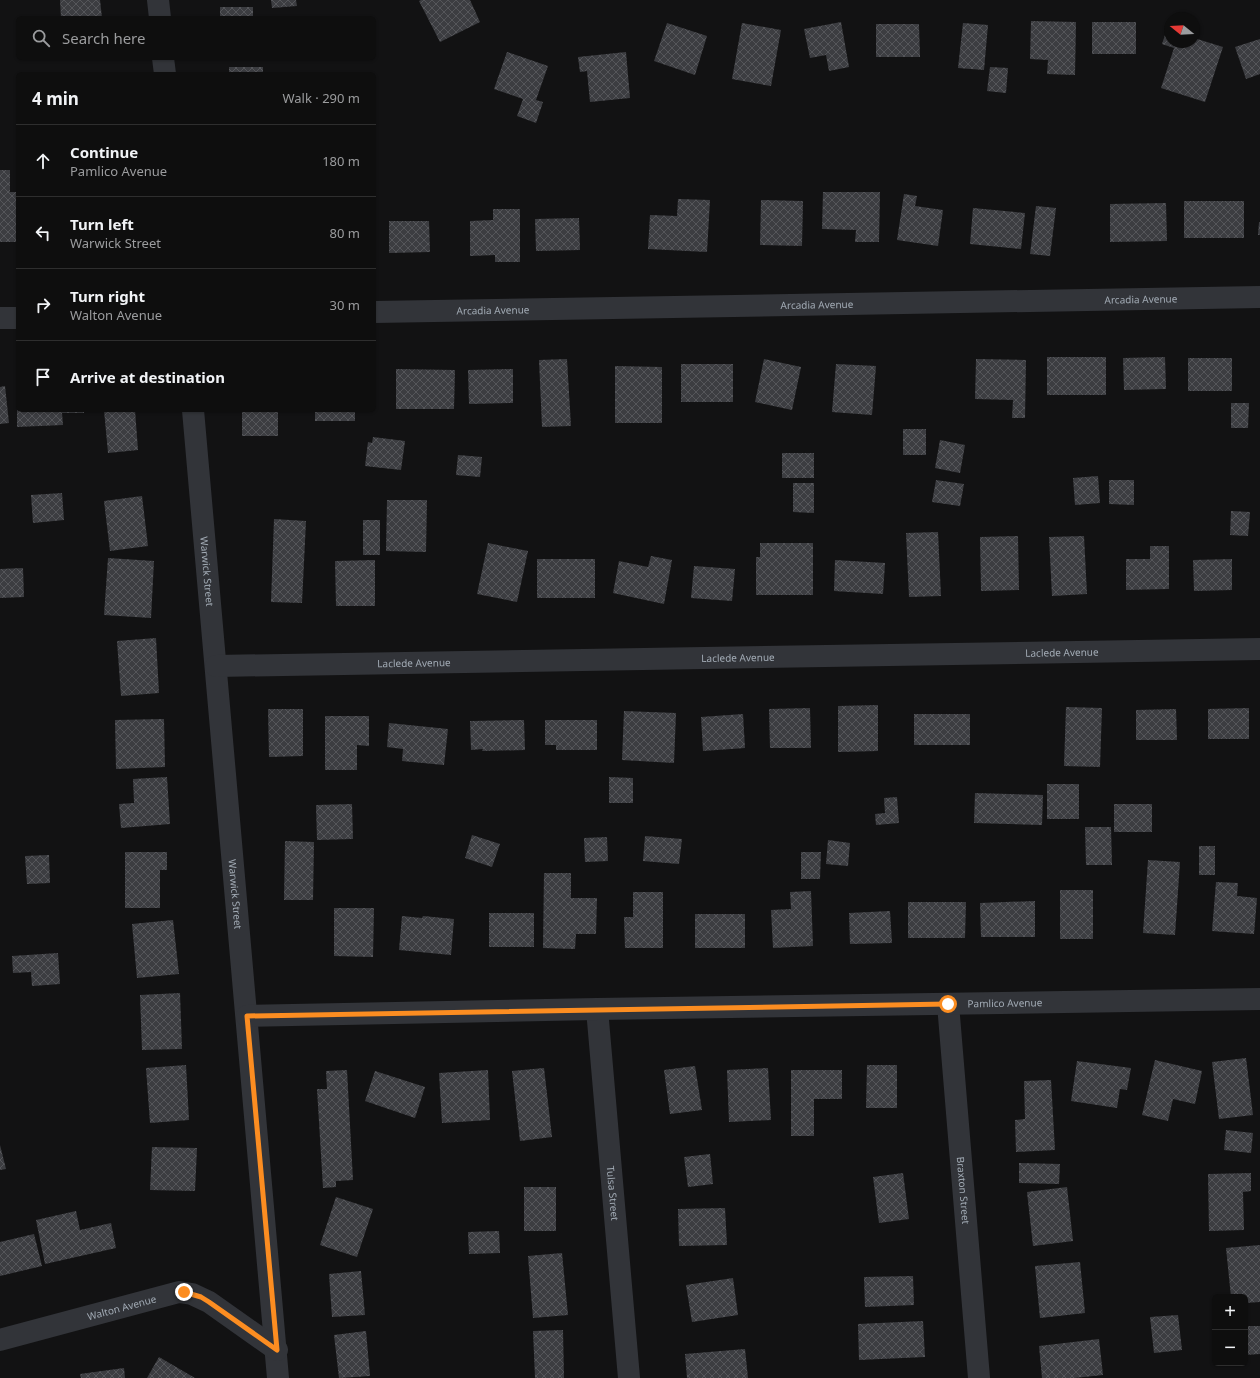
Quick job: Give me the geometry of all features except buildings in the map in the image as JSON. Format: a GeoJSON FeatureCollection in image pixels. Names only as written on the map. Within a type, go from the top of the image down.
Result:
{"type":"FeatureCollection","features":[{"type":"Feature","properties":{"kind":"street"},"geometry":{"type":"LineString","coordinates":[[158,0],[160,16]]}},
{"type":"Feature","properties":{"kind":"street"},"geometry":{"type":"LineString","coordinates":[[163,60],[165,72]]}},
{"type":"Feature","properties":{"kind":"street","name":"Arcadia Avenue"},"geometry":{"type":"LineString","coordinates":[[376,312],[1260,297]]}},
{"type":"Feature","properties":{"kind":"street"},"geometry":{"type":"LineString","coordinates":[[0,318],[16,318]]}},
{"type":"Feature","properties":{"kind":"street","name":"Warwick Street"},"geometry":{"type":"LineString","coordinates":[[194,412],[277,1350],[278,1378]]}},
{"type":"Feature","properties":{"kind":"street","name":"Laclede Avenue"},"geometry":{"type":"LineString","coordinates":[[216,666],[1260,649]]}},
{"type":"Feature","properties":{"kind":"street","name":"Pamlico Avenue"},"geometry":{"type":"LineString","coordinates":[[247,1016],[597,1009],[1260,1000]]}},
{"type":"Feature","properties":{"kind":"street","name":"Braxton Street"},"geometry":{"type":"LineString","coordinates":[[948,1004],[979,1378]]}},
{"type":"Feature","properties":{"kind":"street","name":"Tulsa Street"},"geometry":{"type":"LineString","coordinates":[[597,1009],[629,1378]]}},
{"type":"Feature","properties":{"kind":"street","name":"Walton Avenue"},"geometry":{"type":"LineString","coordinates":[[0,1340],[178,1292],[192,1294],[209,1302],[277,1350]]}},
{"type":"Feature","properties":{"kind":"route"},"geometry":{"type":"LineString","coordinates":[[184,1292],[201,1297],[277,1350],[247,1016],[948,1004]]}}]}
